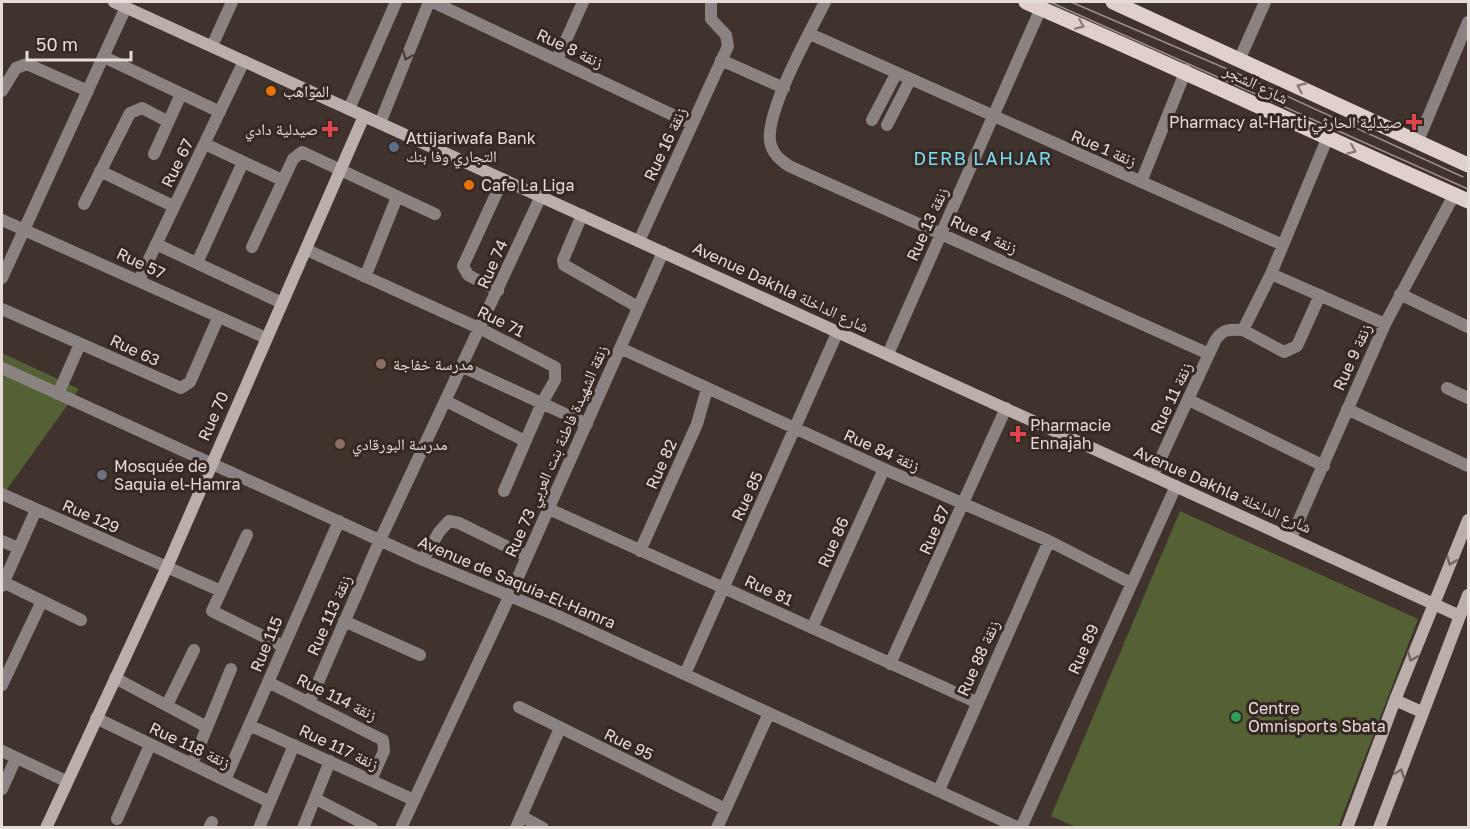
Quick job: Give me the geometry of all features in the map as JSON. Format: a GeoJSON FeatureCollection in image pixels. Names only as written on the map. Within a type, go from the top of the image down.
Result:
{"type":"FeatureCollection","features":[{"type":"Feature","properties":{"kind":"main road","name":"شارع الشجر"},"geometry":{"type":"LineString","coordinates":[[1026,2],[1186,70],[1327,139],[1468,201]]}},
{"type":"Feature","properties":{"kind":"main road","name":"شارع الشجر"},"geometry":{"type":"LineString","coordinates":[[1113,2],[1240,58],[1468,165]]}},
{"type":"Feature","properties":{"kind":"street","name":"Avenue Dakhla شارع الداخلة"},"geometry":{"type":"LineString","coordinates":[[114,2],[1460,616]]}},
{"type":"Feature","properties":{"kind":"street"},"geometry":{"type":"LineString","coordinates":[[212,46],[232,2]]}},
{"type":"Feature","properties":{"kind":"street"},"geometry":{"type":"LineString","coordinates":[[349,109],[396,2]]}},
{"type":"Feature","properties":{"kind":"street"},"geometry":{"type":"LineString","coordinates":[[380,123],[431,2]]}},
{"type":"Feature","properties":{"kind":"street","name":"Rue 8 زنقة"},"geometry":{"type":"LineString","coordinates":[[431,2],[692,124]]}},
{"type":"Feature","properties":{"kind":"street"},"geometry":{"type":"LineString","coordinates":[[557,60],[583,2]]}},
{"type":"Feature","properties":{"kind":"street"},"geometry":{"type":"LineString","coordinates":[[711,2],[712,23],[728,40],[721,60],[784,88],[825,2]]}},
{"type":"Feature","properties":{"kind":"street"},"geometry":{"type":"LineString","coordinates":[[1240,58],[1265,2]]}},
{"type":"Feature","properties":{"kind":"street"},"geometry":{"type":"LineString","coordinates":[[2,278],[126,7]]}},
{"type":"Feature","properties":{"kind":"street","name":"Rue 13 زنقة"},"geometry":{"type":"LineString","coordinates":[[888,354],[1041,8]]}},
{"type":"Feature","properties":{"kind":"street"},"geometry":{"type":"LineString","coordinates":[[1418,141],[1468,22]]}},
{"type":"Feature","properties":{"kind":"street","name":"Rue 1 زنقة"},"geometry":{"type":"LineString","coordinates":[[810,34],[1282,245]]}},
{"type":"Feature","properties":{"kind":"street"},"geometry":{"type":"LineString","coordinates":[[105,57],[220,112]]}},
{"type":"Feature","properties":{"kind":"street","name":"Rue 16 زنقة"},"geometry":{"type":"LineString","coordinates":[[639,241],[721,60]]}},
{"type":"Feature","properties":{"kind":"street","name":"Rue 67"},"geometry":{"type":"LineString","coordinates":[[139,280],[244,61]]}},
{"type":"Feature","properties":{"kind":"street"},"geometry":{"type":"LineString","coordinates":[[2,91],[16,68],[27,64],[88,91]]}},
{"type":"Feature","properties":{"kind":"street"},"geometry":{"type":"LineString","coordinates":[[1141,182],[1186,70]]}},
{"type":"Feature","properties":{"kind":"street"},"geometry":{"type":"LineString","coordinates":[[872,120],[896,74]]}},
{"type":"Feature","properties":{"kind":"street"},"geometry":{"type":"LineString","coordinates":[[887,124],[910,80]]}},
{"type":"Feature","properties":{"kind":"street","name":"Rue 4 زنقة"},"geometry":{"type":"LineString","coordinates":[[784,88],[770,126],[772,150],[789,166],[1209,354]]}},
{"type":"Feature","properties":{"kind":"street"},"geometry":{"type":"LineString","coordinates":[[154,154],[181,94]]}},
{"type":"Feature","properties":{"kind":"street"},"geometry":{"type":"LineString","coordinates":[[84,204],[130,113],[142,108],[167,122]]}},
{"type":"Feature","properties":{"kind":"street","name":"Rue 70"},"geometry":{"type":"LineString","coordinates":[[46,828],[167,567],[210,464],[342,171],[364,116]]}},
{"type":"Feature","properties":{"kind":"street"},"geometry":{"type":"LineString","coordinates":[[1320,296],[1297,346],[1291,351],[1284,352],[1243,330],[1271,274],[1327,139]]}},
{"type":"Feature","properties":{"kind":"street"},"geometry":{"type":"LineString","coordinates":[[205,144],[282,180]]}},
{"type":"Feature","properties":{"kind":"street"},"geometry":{"type":"LineString","coordinates":[[252,247],[293,159],[302,152],[435,214]]}},
{"type":"Feature","properties":{"kind":"street"},"geometry":{"type":"LineString","coordinates":[[196,263],[243,162]]}},
{"type":"Feature","properties":{"kind":"street"},"geometry":{"type":"LineString","coordinates":[[100,171],[173,206]]}},
{"type":"Feature","properties":{"kind":"street"},"geometry":{"type":"LineString","coordinates":[[498,291],[468,276],[463,266],[503,179]]}},
{"type":"Feature","properties":{"kind":"street","name":"Rue 9 زنقة"},"geometry":{"type":"LineString","coordinates":[[1291,538],[1385,324],[1454,195]]}},
{"type":"Feature","properties":{"kind":"street","name":"Rue 74"},"geometry":{"type":"LineString","coordinates":[[380,540],[481,329],[541,196]]}},
{"type":"Feature","properties":{"kind":"street"},"geometry":{"type":"LineString","coordinates":[[365,277],[397,197]]}},
{"type":"Feature","properties":{"kind":"street"},"geometry":{"type":"LineString","coordinates":[[582,215],[563,260],[569,270],[638,307]]}},
{"type":"Feature","properties":{"kind":"street","name":"Rue 57"},"geometry":{"type":"LineString","coordinates":[[2,220],[266,338]]}},
{"type":"Feature","properties":{"kind":"street"},"geometry":{"type":"LineString","coordinates":[[156,244],[282,303]]}},
{"type":"Feature","properties":{"kind":"street","name":"Rue 71"},"geometry":{"type":"LineString","coordinates":[[307,250],[481,329],[555,367],[555,380],[504,491]]}},
{"type":"Feature","properties":{"kind":"street","name":"Rue 73 زنقة الشهيدة فاطنة بنت العربي"},"geometry":{"type":"LineString","coordinates":[[401,828],[510,596],[663,252]]}},
{"type":"Feature","properties":{"kind":"street"},"geometry":{"type":"LineString","coordinates":[[1271,274],[1385,324]]}},
{"type":"Feature","properties":{"kind":"street"},"geometry":{"type":"LineString","coordinates":[[1400,294],[1468,327]]}},
{"type":"Feature","properties":{"kind":"street","name":"Rue 63"},"geometry":{"type":"LineString","coordinates":[[2,309],[181,388],[190,382],[218,318]]}},
{"type":"Feature","properties":{"kind":"street","name":"Rue 11 زنقة"},"geometry":{"type":"LineString","coordinates":[[1153,475],[1219,334],[1228,329],[1243,330]]}},
{"type":"Feature","properties":{"kind":"street","name":"Rue 85"},"geometry":{"type":"LineString","coordinates":[[685,674],[838,332]]}},
{"type":"Feature","properties":{"kind":"street"},"geometry":{"type":"LineString","coordinates":[[58,394],[80,344]]}},
{"type":"Feature","properties":{"kind":"street","name":"Rue 84 زنقة"},"geometry":{"type":"LineString","coordinates":[[620,348],[796,430],[1049,541],[1131,583]]}},
{"type":"Feature","properties":{"kind":"street"},"geometry":{"type":"LineString","coordinates":[[463,367],[587,424]]}},
{"type":"Feature","properties":{"kind":"street","name":"Avenue de Saquia-El-Hamra"},"geometry":{"type":"LineString","coordinates":[[2,368],[423,560],[685,674],[1020,828]]}},
{"type":"Feature","properties":{"kind":"street"},"geometry":{"type":"LineString","coordinates":[[1447,388],[1468,398]]}},
{"type":"Feature","properties":{"kind":"street","name":"Rue 82"},"geometry":{"type":"LineString","coordinates":[[640,551],[697,424],[708,389]]}},
{"type":"Feature","properties":{"kind":"street"},"geometry":{"type":"LineString","coordinates":[[1189,400],[1324,466]]}},
{"type":"Feature","properties":{"kind":"street"},"geometry":{"type":"LineString","coordinates":[[447,401],[525,441]]}},
{"type":"Feature","properties":{"kind":"street","name":"Rue 87"},"geometry":{"type":"LineString","coordinates":[[890,664],[1006,408]]}},
{"type":"Feature","properties":{"kind":"street"},"geometry":{"type":"LineString","coordinates":[[1347,409],[1468,466]]}},
{"type":"Feature","properties":{"kind":"street","name":"Rue 86"},"geometry":{"type":"LineString","coordinates":[[812,628],[884,469]]}},
{"type":"Feature","properties":{"kind":"street","name":"Rue 89"},"geometry":{"type":"LineString","coordinates":[[1020,828],[1176,486]]}},
{"type":"Feature","properties":{"kind":"street","name":"Rue 129"},"geometry":{"type":"LineString","coordinates":[[2,494],[220,591]]}},
{"type":"Feature","properties":{"kind":"street","name":"Rue 81"},"geometry":{"type":"LineString","coordinates":[[549,508],[976,702]]}},
{"type":"Feature","properties":{"kind":"street"},"geometry":{"type":"LineString","coordinates":[[36,510],[2,584],[81,620]]}},
{"type":"Feature","properties":{"kind":"street"},"geometry":{"type":"LineString","coordinates":[[1347,828],[1433,603],[1468,520]]}},
{"type":"Feature","properties":{"kind":"street","name":"Rue 115"},"geometry":{"type":"LineString","coordinates":[[225,780],[339,521]]}},
{"type":"Feature","properties":{"kind":"street"},"geometry":{"type":"LineString","coordinates":[[423,560],[439,532],[449,521],[459,523],[526,556]]}},
{"type":"Feature","properties":{"kind":"street"},"geometry":{"type":"LineString","coordinates":[[247,535],[212,611],[283,645]]}},
{"type":"Feature","properties":{"kind":"street","name":"Rue 113 زنقة"},"geometry":{"type":"LineString","coordinates":[[309,702],[380,540]]}},
{"type":"Feature","properties":{"kind":"street"},"geometry":{"type":"LineString","coordinates":[[2,541],[18,548]]}},
{"type":"Feature","properties":{"kind":"street","name":"Rue 88 زنقة"},"geometry":{"type":"LineString","coordinates":[[939,790],[1049,541]]}},
{"type":"Feature","properties":{"kind":"street"},"geometry":{"type":"LineString","coordinates":[[1379,828],[1468,595]]}},
{"type":"Feature","properties":{"kind":"street"},"geometry":{"type":"LineString","coordinates":[[2,685],[42,601]]}},
{"type":"Feature","properties":{"kind":"street"},"geometry":{"type":"LineString","coordinates":[[344,621],[420,656]]}},
{"type":"Feature","properties":{"kind":"street"},"geometry":{"type":"LineString","coordinates":[[167,705],[194,650]]}},
{"type":"Feature","properties":{"kind":"street"},"geometry":{"type":"LineString","coordinates":[[192,764],[231,669]]}},
{"type":"Feature","properties":{"kind":"street"},"geometry":{"type":"LineString","coordinates":[[115,678],[207,727]]}},
{"type":"Feature","properties":{"kind":"street","name":"Rue 114 زنقة"},"geometry":{"type":"LineString","coordinates":[[268,682],[383,740],[384,751],[371,780]]}},
{"type":"Feature","properties":{"kind":"street"},"geometry":{"type":"LineString","coordinates":[[1395,700],[1422,712]]}},
{"type":"Feature","properties":{"kind":"street","name":"Rue 95"},"geometry":{"type":"LineString","coordinates":[[519,707],[725,809]]}},
{"type":"Feature","properties":{"kind":"street"},"geometry":{"type":"LineString","coordinates":[[717,828],[769,713]]}},
{"type":"Feature","properties":{"kind":"street","name":"Rue 118 زنقة"},"geometry":{"type":"LineString","coordinates":[[96,718],[270,802]]}},
{"type":"Feature","properties":{"kind":"street","name":"Rue 117 زنقة"},"geometry":{"type":"LineString","coordinates":[[249,725],[414,800]]}},
{"type":"Feature","properties":{"kind":"street"},"geometry":{"type":"LineString","coordinates":[[543,828],[519,822],[560,728]]}},
{"type":"Feature","properties":{"kind":"street"},"geometry":{"type":"LineString","coordinates":[[117,819],[150,745]]}},
{"type":"Feature","properties":{"kind":"street"},"geometry":{"type":"LineString","coordinates":[[259,828],[294,745]]}},
{"type":"Feature","properties":{"kind":"street"},"geometry":{"type":"LineString","coordinates":[[2,751],[66,781]]}},
{"type":"Feature","properties":{"kind":"street"},"geometry":{"type":"LineString","coordinates":[[2,789],[16,758]]}},
{"type":"Feature","properties":{"kind":"street"},"geometry":{"type":"LineString","coordinates":[[303,828],[330,761]]}},
{"type":"Feature","properties":{"kind":"street"},"geometry":{"type":"LineString","coordinates":[[316,799],[372,828]]}},
{"type":"Feature","properties":{"kind":"green space"},"geometry":{"type":"Polygon","coordinates":[[[2,353],[79,389],[5,492],[2,490],[2,353]]]}},
{"type":"Feature","properties":{"kind":"green space","name":"Centre Omnisports Sbata"},"geometry":{"type":"Polygon","coordinates":[[[1180,511],[1418,619],[1338,827],[1078,828],[1051,816],[1180,511]]]}},
{"type":"Feature","properties":{"kind":"tram line"},"geometry":{"type":"LineString","coordinates":[[1050,2],[1468,189]]}},
{"type":"Feature","properties":{"kind":"tram line"},"geometry":{"type":"LineString","coordinates":[[1071,2],[1241,75],[1463,177]]}},
{"type":"Feature","properties":{"kind":"place","name":"المواهب"},"geometry":{"type":"Point","coordinates":[271,91]}},
{"type":"Feature","properties":{"kind":"place","name":"Pharmacy al-Harti صيدلية الحارثي"},"geometry":{"type":"Point","coordinates":[1414,122]}},
{"type":"Feature","properties":{"kind":"place","name":"صيدلية دادي"},"geometry":{"type":"Point","coordinates":[330,129]}},
{"type":"Feature","properties":{"kind":"place","name":"Attijariwafa Bank التجاري وفا بنك"},"geometry":{"type":"Point","coordinates":[394,147]}},
{"type":"Feature","properties":{"kind":"place","name":"Cafe La Liga"},"geometry":{"type":"Point","coordinates":[469,185]}},
{"type":"Feature","properties":{"kind":"place","name":"مدرسة خفاجة"},"geometry":{"type":"Point","coordinates":[381,364]}},
{"type":"Feature","properties":{"kind":"place","name":"Pharmacie Ennajah"},"geometry":{"type":"Point","coordinates":[1018,434]}},
{"type":"Feature","properties":{"kind":"place","name":"مدرسة البورقادي"},"geometry":{"type":"Point","coordinates":[340,444]}},
{"type":"Feature","properties":{"kind":"place","name":"Mosquée de Saquia el-Hamra"},"geometry":{"type":"Point","coordinates":[102,475]}},
{"type":"Feature","properties":{"kind":"place","name":"Centre Omnisports Sbata"},"geometry":{"type":"Point","coordinates":[1236,717]}},
{"type":"Feature","properties":{"kind":"district","name":"DERB LAHJAR"},"geometry":{"type":"Point","coordinates":[983,158]}}]}
